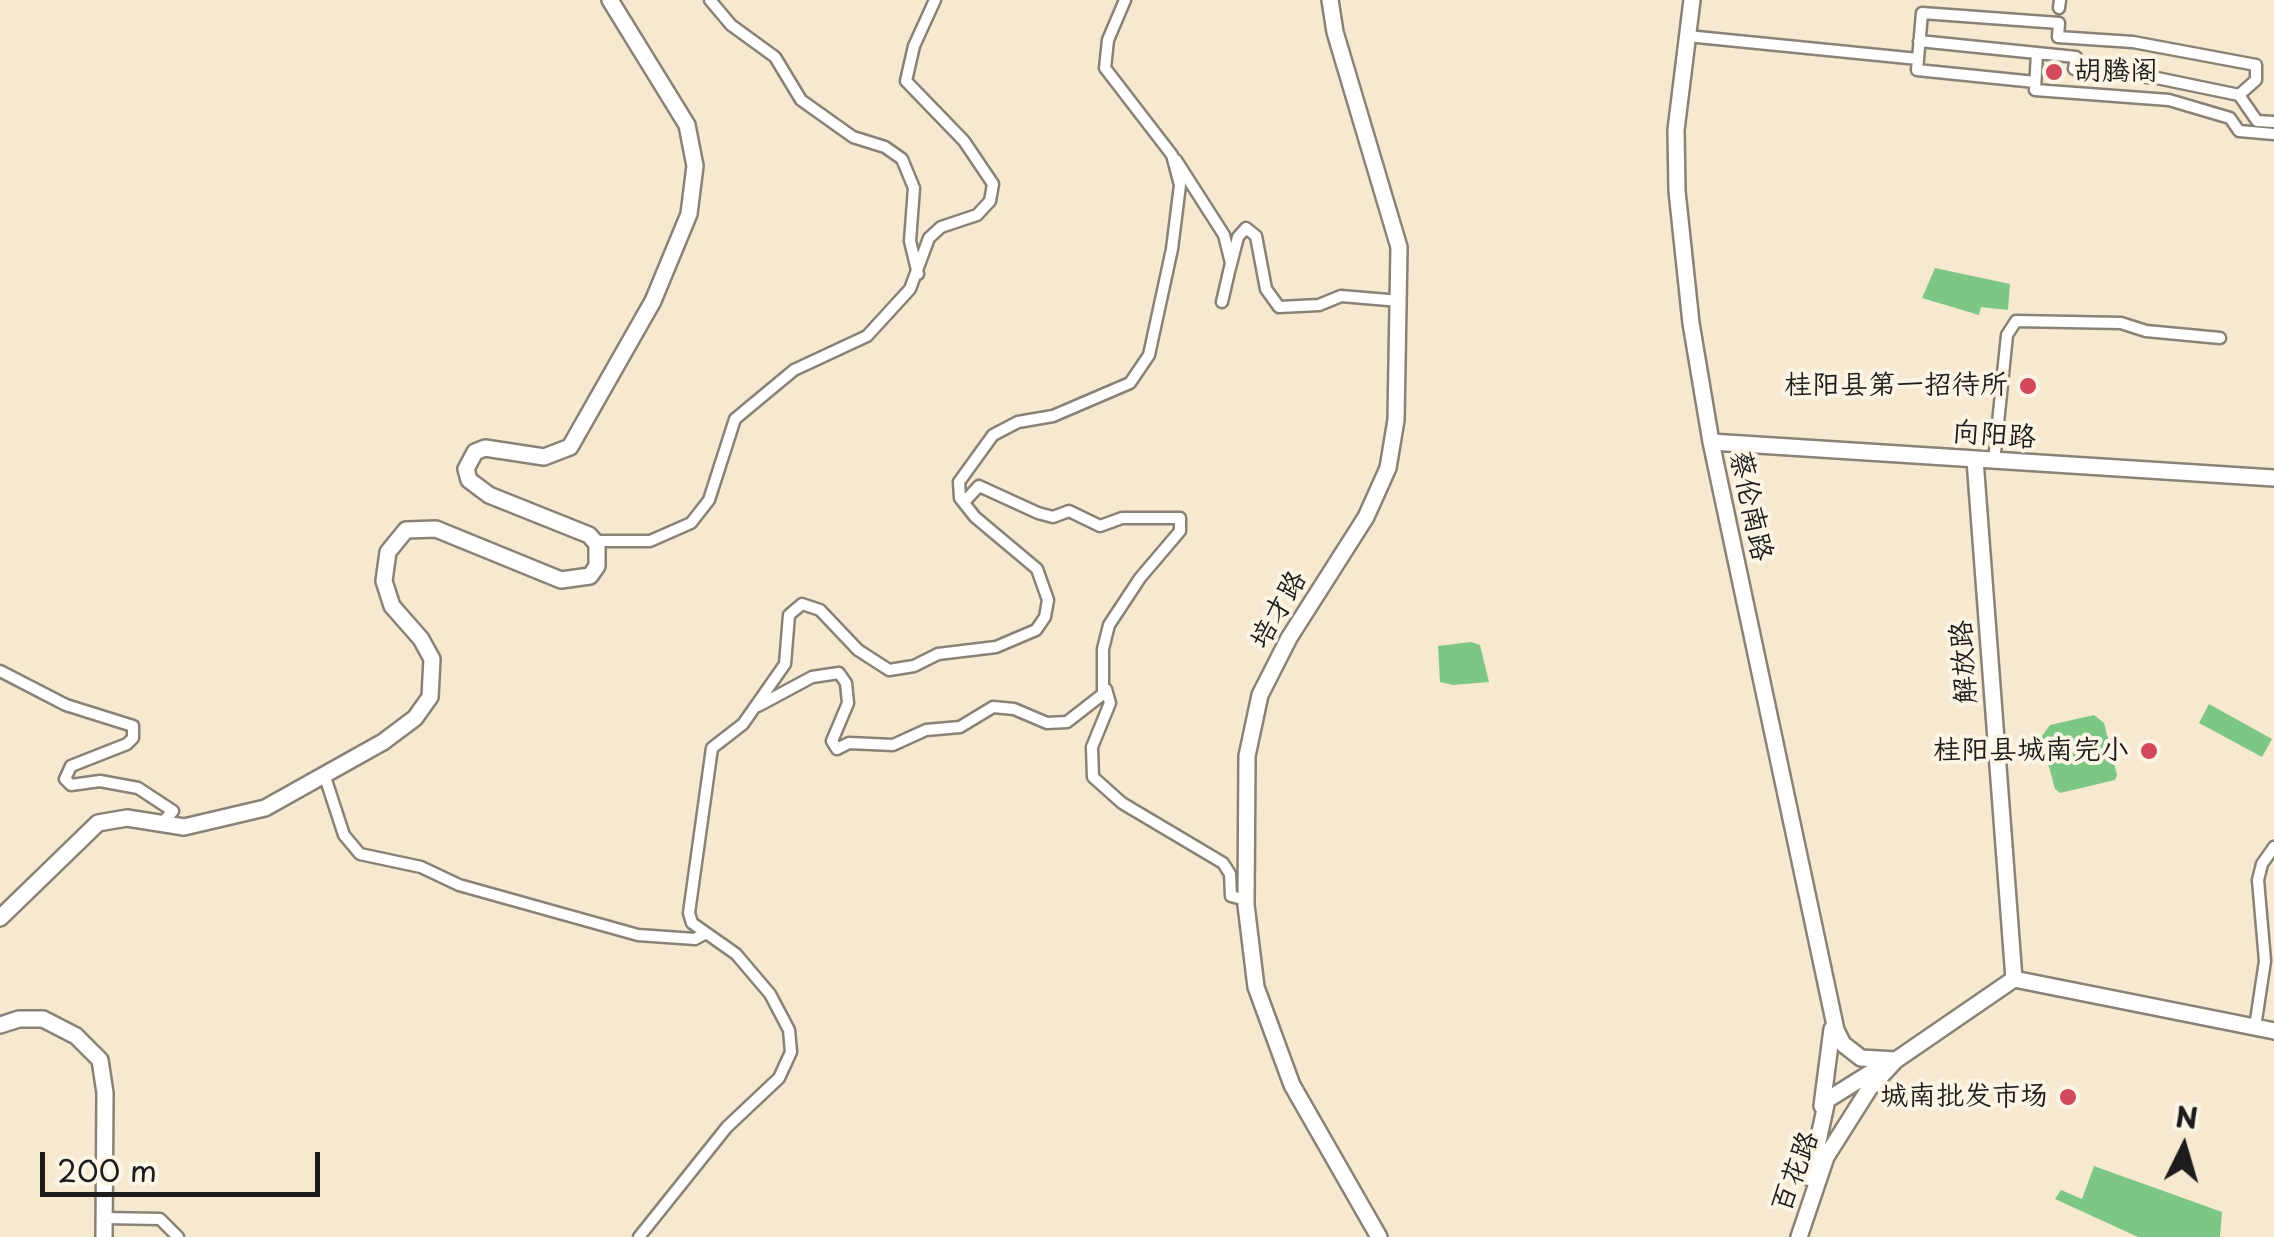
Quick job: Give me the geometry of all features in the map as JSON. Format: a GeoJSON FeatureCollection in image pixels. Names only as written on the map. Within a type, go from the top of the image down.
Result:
{"type":"FeatureCollection","features":[{"type":"Feature","properties":{"kind":"street"},"geometry":{"type":"LineString","coordinates":[[0,918],[98,822],[126,818],[184,827],[265,808],[402,730],[430,696],[432,659],[392,606],[384,580],[388,552],[406,530],[436,529],[561,580],[576,581],[590,576],[597,566],[600,555],[594,542],[574,526],[489,495],[468,480],[466,469],[475,452],[486,448],[544,458],[570,446],[653,301],[689,214],[695,166],[687,125],[610,0]]}},
{"type":"Feature","properties":{"kind":"street"},"geometry":{"type":"LineString","coordinates":[[710,0],[731,25],[775,57],[801,100],[828,115],[853,137],[886,147],[902,159],[914,188],[910,240],[918,274]]}},
{"type":"Feature","properties":{"kind":"street"},"geometry":{"type":"LineString","coordinates":[[594,542],[650,540],[691,523],[709,500],[735,419],[794,370],[867,336],[897,306],[918,274],[929,238],[941,227],[978,215],[994,191],[964,140],[906,80],[914,46],[935,0]]}},
{"type":"Feature","properties":{"kind":"street"},"geometry":{"type":"LineString","coordinates":[[1125,0],[1108,40],[1105,68],[1216,220],[1230,268]]}},
{"type":"Feature","properties":{"kind":"street","name":"培才路"},"geometry":{"type":"LineString","coordinates":[[1330,0],[1335,32],[1400,247],[1396,420],[1388,468],[1366,517],[1289,638],[1260,695],[1247,756],[1246,900],[1256,987],[1292,1085],[1379,1237]]}},
{"type":"Feature","properties":{"kind":"street","name":"蔡伦南路"},"geometry":{"type":"LineString","coordinates":[[1692,0],[1676,130],[1676,191],[1691,322],[1711,442],[1838,1037],[1854,1054],[1875,1062],[1896,1060]]}},
{"type":"Feature","properties":{"kind":"street"},"geometry":{"type":"LineString","coordinates":[[2035,82],[1917,70],[1922,12],[2059,23],[2057,55]]}},
{"type":"Feature","properties":{"kind":"street"},"geometry":{"type":"LineString","coordinates":[[1687,36],[1918,59]]}},
{"type":"Feature","properties":{"kind":"street"},"geometry":{"type":"LineString","coordinates":[[2058,37],[2133,42],[2256,65],[2256,80],[2239,96]]}},
{"type":"Feature","properties":{"kind":"street"},"geometry":{"type":"LineString","coordinates":[[1919,41],[2076,56],[2072,92]]}},
{"type":"Feature","properties":{"kind":"street"},"geometry":{"type":"LineString","coordinates":[[2037,53],[2035,90],[2169,100],[2230,118],[2239,131],[2274,134]]}},
{"type":"Feature","properties":{"kind":"street"},"geometry":{"type":"LineString","coordinates":[[2074,69],[2157,78],[2239,96],[2258,121],[2274,122]]}},
{"type":"Feature","properties":{"kind":"street"},"geometry":{"type":"LineString","coordinates":[[638,1237],[736,1117],[779,1078],[790,1052],[789,1030],[770,994],[736,954],[706,933],[689,914],[707,758],[718,740],[743,724],[786,664],[789,615],[802,604],[820,610],[858,650],[889,670],[914,666],[938,654],[996,647],[1036,630],[1045,617],[1048,600],[1038,569],[975,518],[964,502],[959,482],[993,435],[1018,422],[1053,416],[1130,383],[1142,372],[1152,342],[1179,204],[1178,169],[1172,156]]}},
{"type":"Feature","properties":{"kind":"street"},"geometry":{"type":"LineString","coordinates":[[1222,302],[1238,238],[1246,228],[1259,245],[1266,289],[1279,307],[1318,305],[1340,296],[1400,302]]}},
{"type":"Feature","properties":{"kind":"street"},"geometry":{"type":"LineString","coordinates":[[1994,462],[2007,336],[2016,321],[2121,323],[2146,331],[2220,338]]}},
{"type":"Feature","properties":{"kind":"street","name":"向阳路"},"geometry":{"type":"LineString","coordinates":[[1711,442],[2274,478]]}},
{"type":"Feature","properties":{"kind":"street","name":"解放路"},"geometry":{"type":"LineString","coordinates":[[1974,460],[2014,979]]}},
{"type":"Feature","properties":{"kind":"street"},"geometry":{"type":"LineString","coordinates":[[964,502],[979,486],[1038,513],[1053,517],[1069,511],[1100,526],[1122,518],[1180,518],[1180,532],[1140,578],[1110,625],[1102,664],[1110,703],[1092,748],[1093,777],[1122,804],[1224,863],[1230,874],[1231,896],[1246,900]]}},
{"type":"Feature","properties":{"kind":"street"},"geometry":{"type":"LineString","coordinates":[[0,671],[66,705],[133,726],[133,738],[127,744],[70,766],[65,779],[71,785],[100,781],[138,788],[174,811],[159,825]]}},
{"type":"Feature","properties":{"kind":"street"},"geometry":{"type":"LineString","coordinates":[[758,706],[812,676],[838,673],[846,683],[848,703],[832,741],[837,749],[849,743],[893,745],[926,730],[960,727],[994,707],[1014,709],[1047,722],[1068,722],[1106,689]]}},
{"type":"Feature","properties":{"kind":"street"},"geometry":{"type":"LineString","coordinates":[[325,776],[344,835],[360,854],[421,867],[459,884],[638,935],[695,939],[706,933]]}},
{"type":"Feature","properties":{"kind":"street"},"geometry":{"type":"LineString","coordinates":[[2255,1027],[2266,961],[2258,880],[2274,848]]}},
{"type":"Feature","properties":{"kind":"street"},"geometry":{"type":"LineString","coordinates":[[2014,979],[2274,1030]]}},
{"type":"Feature","properties":{"kind":"street","name":"百花路"},"geometry":{"type":"LineString","coordinates":[[1799,1236],[1821,1111],[1834,1094],[1867,1072],[1896,1060],[2014,979]]}},
{"type":"Feature","properties":{"kind":"street","name":"蔡伦南路"},"geometry":{"type":"LineString","coordinates":[[1821,1111],[1832,1015]]}},
{"type":"Feature","properties":{"kind":"street"},"geometry":{"type":"LineString","coordinates":[[0,1026],[18,1019],[43,1019],[76,1036],[100,1060],[105,1093],[104,1237]]}},
{"type":"Feature","properties":{"kind":"street","name":"百花路"},"geometry":{"type":"LineString","coordinates":[[1799,1236],[1818,1175],[1835,1138],[1869,1089],[1896,1060]]}},
{"type":"Feature","properties":{"kind":"street"},"geometry":{"type":"LineString","coordinates":[[104,1218],[160,1220],[178,1237]]}},
{"type":"Feature","properties":{"kind":"green space"},"geometry":{"type":"Polygon","coordinates":[[[1935,268],[2010,284],[2008,310],[1981,307],[1979,315],[1922,298],[1935,268]]]}},
{"type":"Feature","properties":{"kind":"green space"},"geometry":{"type":"Polygon","coordinates":[[[1471,642],[1480,645],[1489,682],[1440,682],[1438,646],[1471,642]]]}},
{"type":"Feature","properties":{"kind":"green space"},"geometry":{"type":"Polygon","coordinates":[[[2209,704],[2272,739],[2262,757],[2199,723],[2209,704]]]}},
{"type":"Feature","properties":{"kind":"green space"},"geometry":{"type":"Polygon","coordinates":[[[2094,715],[2104,723],[2115,780],[2060,793],[2055,789],[2041,737],[2050,725],[2094,715]]]}},
{"type":"Feature","properties":{"kind":"green space"},"geometry":{"type":"Polygon","coordinates":[[[2094,1166],[2222,1212],[2220,1237],[2138,1237],[2055,1199],[2061,1190],[2082,1199],[2094,1166]]]}},
{"type":"Feature","properties":{"kind":"place","name":"胡腾阁"},"geometry":{"type":"Point","coordinates":[2054,72]}},
{"type":"Feature","properties":{"kind":"place","name":"桂阳县第一招待所"},"geometry":{"type":"Point","coordinates":[2028,386]}},
{"type":"Feature","properties":{"kind":"place","name":"桂阳县城南完小"},"geometry":{"type":"Point","coordinates":[2149,751]}},
{"type":"Feature","properties":{"kind":"place","name":"城南批发市场"},"geometry":{"type":"Point","coordinates":[2068,1097]}}]}
